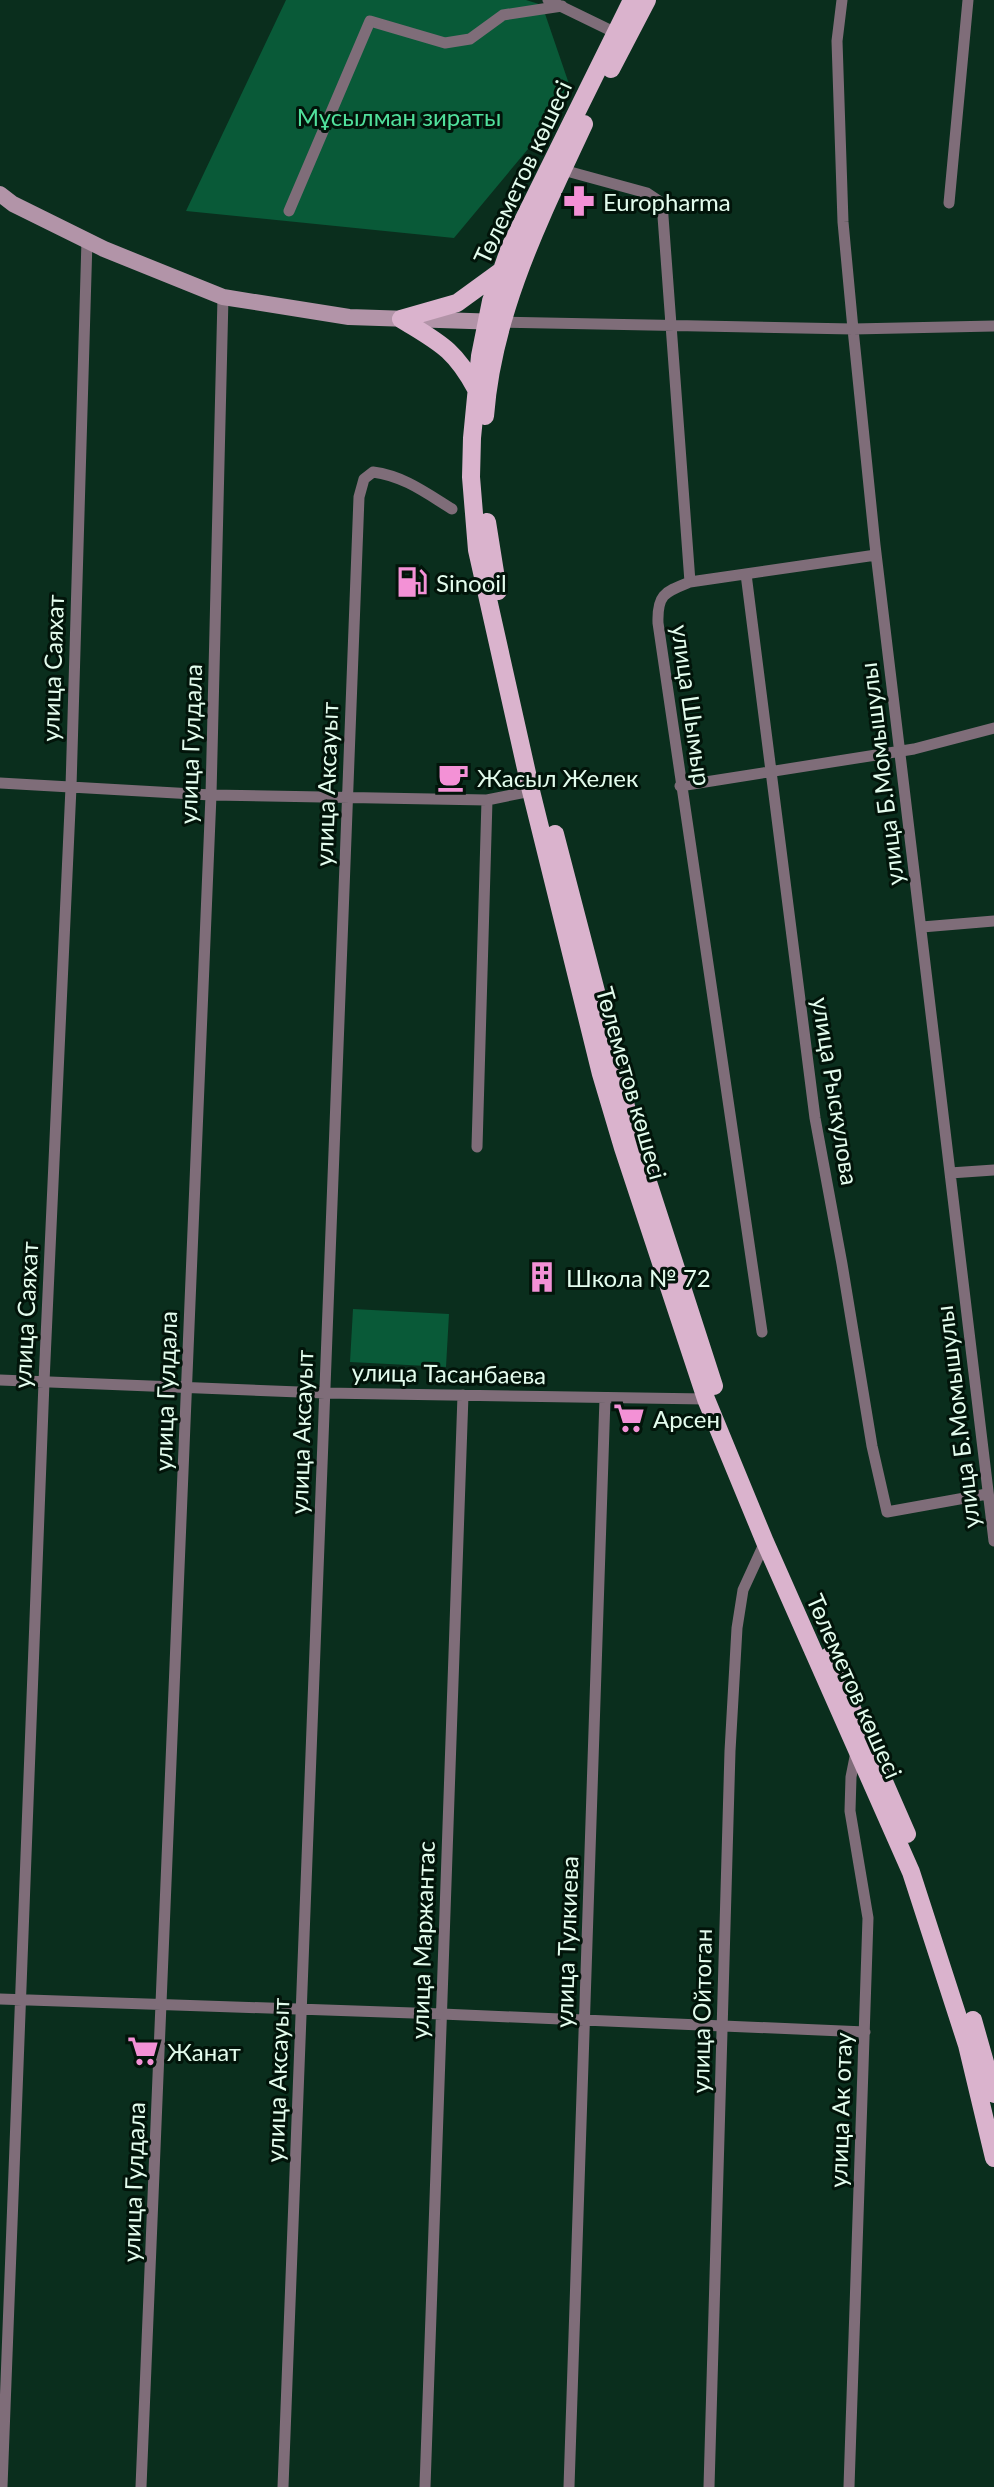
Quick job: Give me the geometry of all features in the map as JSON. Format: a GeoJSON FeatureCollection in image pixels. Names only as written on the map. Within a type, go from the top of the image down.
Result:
{"type":"FeatureCollection","features":[{"type":"Feature","properties":{"kind":"main road","name":"Төлеметов көшесі"},"geometry":{"type":"LineString","coordinates":[[632,0],[621,35],[563,170],[493,322],[476,389],[471,477],[477,550],[531,791],[614,1119],[706,1399],[765,1542],[923,1869],[994,2094]]}},
{"type":"Feature","properties":{"kind":"main road","name":"Төлеметов көшесі"},"geometry":{"type":"LineString","coordinates":[[647,0],[621,35],[501,271],[493,322],[484,437],[487,520],[501,606],[546,800],[636,1145],[719,1399],[911,1872],[967,2045],[994,2158]]}},
{"type":"Feature","properties":{"kind":"main road"},"geometry":{"type":"LineString","coordinates":[[0,194],[13,204],[87,240],[223,297],[349,317],[493,322]]}},
{"type":"Feature","properties":{"kind":"main road"},"geometry":{"type":"LineString","coordinates":[[401,319],[457,303],[501,271]]}},
{"type":"Feature","properties":{"kind":"main road"},"geometry":{"type":"LineString","coordinates":[[401,319],[447,348],[460,360],[476,389]]}},
{"type":"Feature","properties":{"kind":"street"},"geometry":{"type":"LineString","coordinates":[[548,0],[621,35]]}},
{"type":"Feature","properties":{"kind":"street"},"geometry":{"type":"LineString","coordinates":[[949,203],[968,0]]}},
{"type":"Feature","properties":{"kind":"street","name":"улица Б.Момышулы"},"geometry":{"type":"LineString","coordinates":[[840,1],[837,41],[843,222],[853,329],[876,555],[994,1541]]}},
{"type":"Feature","properties":{"kind":"street"},"geometry":{"type":"LineString","coordinates":[[289,211],[370,21],[445,43],[470,39],[503,15],[562,6]]}},
{"type":"Feature","properties":{"kind":"street"},"geometry":{"type":"LineString","coordinates":[[563,170],[647,193],[662,203],[690,582],[876,555]]}},
{"type":"Feature","properties":{"kind":"street","name":"улица Саяхат"},"geometry":{"type":"LineString","coordinates":[[2,2487],[44,1382],[71,787],[87,240]]}},
{"type":"Feature","properties":{"kind":"street","name":"улица Гулдала"},"geometry":{"type":"LineString","coordinates":[[141,2487],[211,795],[223,297]]}},
{"type":"Feature","properties":{"kind":"street"},"geometry":{"type":"LineString","coordinates":[[493,322],[853,329],[994,326]]}},
{"type":"Feature","properties":{"kind":"street","name":"улица Аксауыт"},"geometry":{"type":"LineString","coordinates":[[283,2487],[359,497],[364,479],[373,472],[399,476],[452,509]]}},
{"type":"Feature","properties":{"kind":"street","name":"улица Рыскулова"},"geometry":{"type":"LineString","coordinates":[[746,574],[815,1118],[872,1446],[887,1512],[987,1494]]}},
{"type":"Feature","properties":{"kind":"street","name":"улица Шымыр"},"geometry":{"type":"LineString","coordinates":[[690,582],[670,590],[657,606],[680,786],[762,1332]]}},
{"type":"Feature","properties":{"kind":"street"},"geometry":{"type":"LineString","coordinates":[[680,786],[901,750],[994,728]]}},
{"type":"Feature","properties":{"kind":"street"},"geometry":{"type":"LineString","coordinates":[[0,783],[211,795],[487,800],[531,791]]}},
{"type":"Feature","properties":{"kind":"street"},"geometry":{"type":"LineString","coordinates":[[477,1147],[487,800]]}},
{"type":"Feature","properties":{"kind":"street"},"geometry":{"type":"LineString","coordinates":[[922,927],[994,921]]}},
{"type":"Feature","properties":{"kind":"street"},"geometry":{"type":"LineString","coordinates":[[950,1173],[994,1170]]}},
{"type":"Feature","properties":{"kind":"street","name":"улица Тасанбаева"},"geometry":{"type":"LineString","coordinates":[[0,1380],[325,1393],[706,1399]]}},
{"type":"Feature","properties":{"kind":"street","name":"улица Маржантас"},"geometry":{"type":"LineString","coordinates":[[425,2487],[463,1395]]}},
{"type":"Feature","properties":{"kind":"street","name":"улица Тулкиева"},"geometry":{"type":"LineString","coordinates":[[569,2487],[605,1398]]}},
{"type":"Feature","properties":{"kind":"street","name":"улица Ойтоган"},"geometry":{"type":"LineString","coordinates":[[709,2487],[730,1751],[737,1628],[743,1590],[765,1542]]}},
{"type":"Feature","properties":{"kind":"street","name":"улица Ак отау"},"geometry":{"type":"LineString","coordinates":[[849,2487],[868,1918],[850,1811],[851,1777],[862,1746]]}},
{"type":"Feature","properties":{"kind":"street"},"geometry":{"type":"LineString","coordinates":[[0,1999],[865,2032]]}},
{"type":"Feature","properties":{"kind":"green space","name":"Мұсылман зираты"},"geometry":{"type":"Polygon","coordinates":[[[286,0],[526,0],[542,5],[569,84],[533,143],[454,238],[186,211],[286,0]]]}},
{"type":"Feature","properties":{"kind":"green space"},"geometry":{"type":"Polygon","coordinates":[[[353,1309],[449,1314],[446,1367],[350,1362],[353,1309]]]}},
{"type":"Feature","properties":{"kind":"place","name":"Europharma"},"geometry":{"type":"Point","coordinates":[579,201]}},
{"type":"Feature","properties":{"kind":"place","name":"Sinooil"},"geometry":{"type":"Point","coordinates":[412,582]}},
{"type":"Feature","properties":{"kind":"place","name":"Жасыл Желек"},"geometry":{"type":"Point","coordinates":[453,777]}},
{"type":"Feature","properties":{"kind":"place","name":"Школа № 72"},"geometry":{"type":"Point","coordinates":[542,1277]}},
{"type":"Feature","properties":{"kind":"place","name":"Арсен"},"geometry":{"type":"Point","coordinates":[629,1418]}},
{"type":"Feature","properties":{"kind":"place","name":"Жанат"},"geometry":{"type":"Point","coordinates":[143,2051]}}]}
